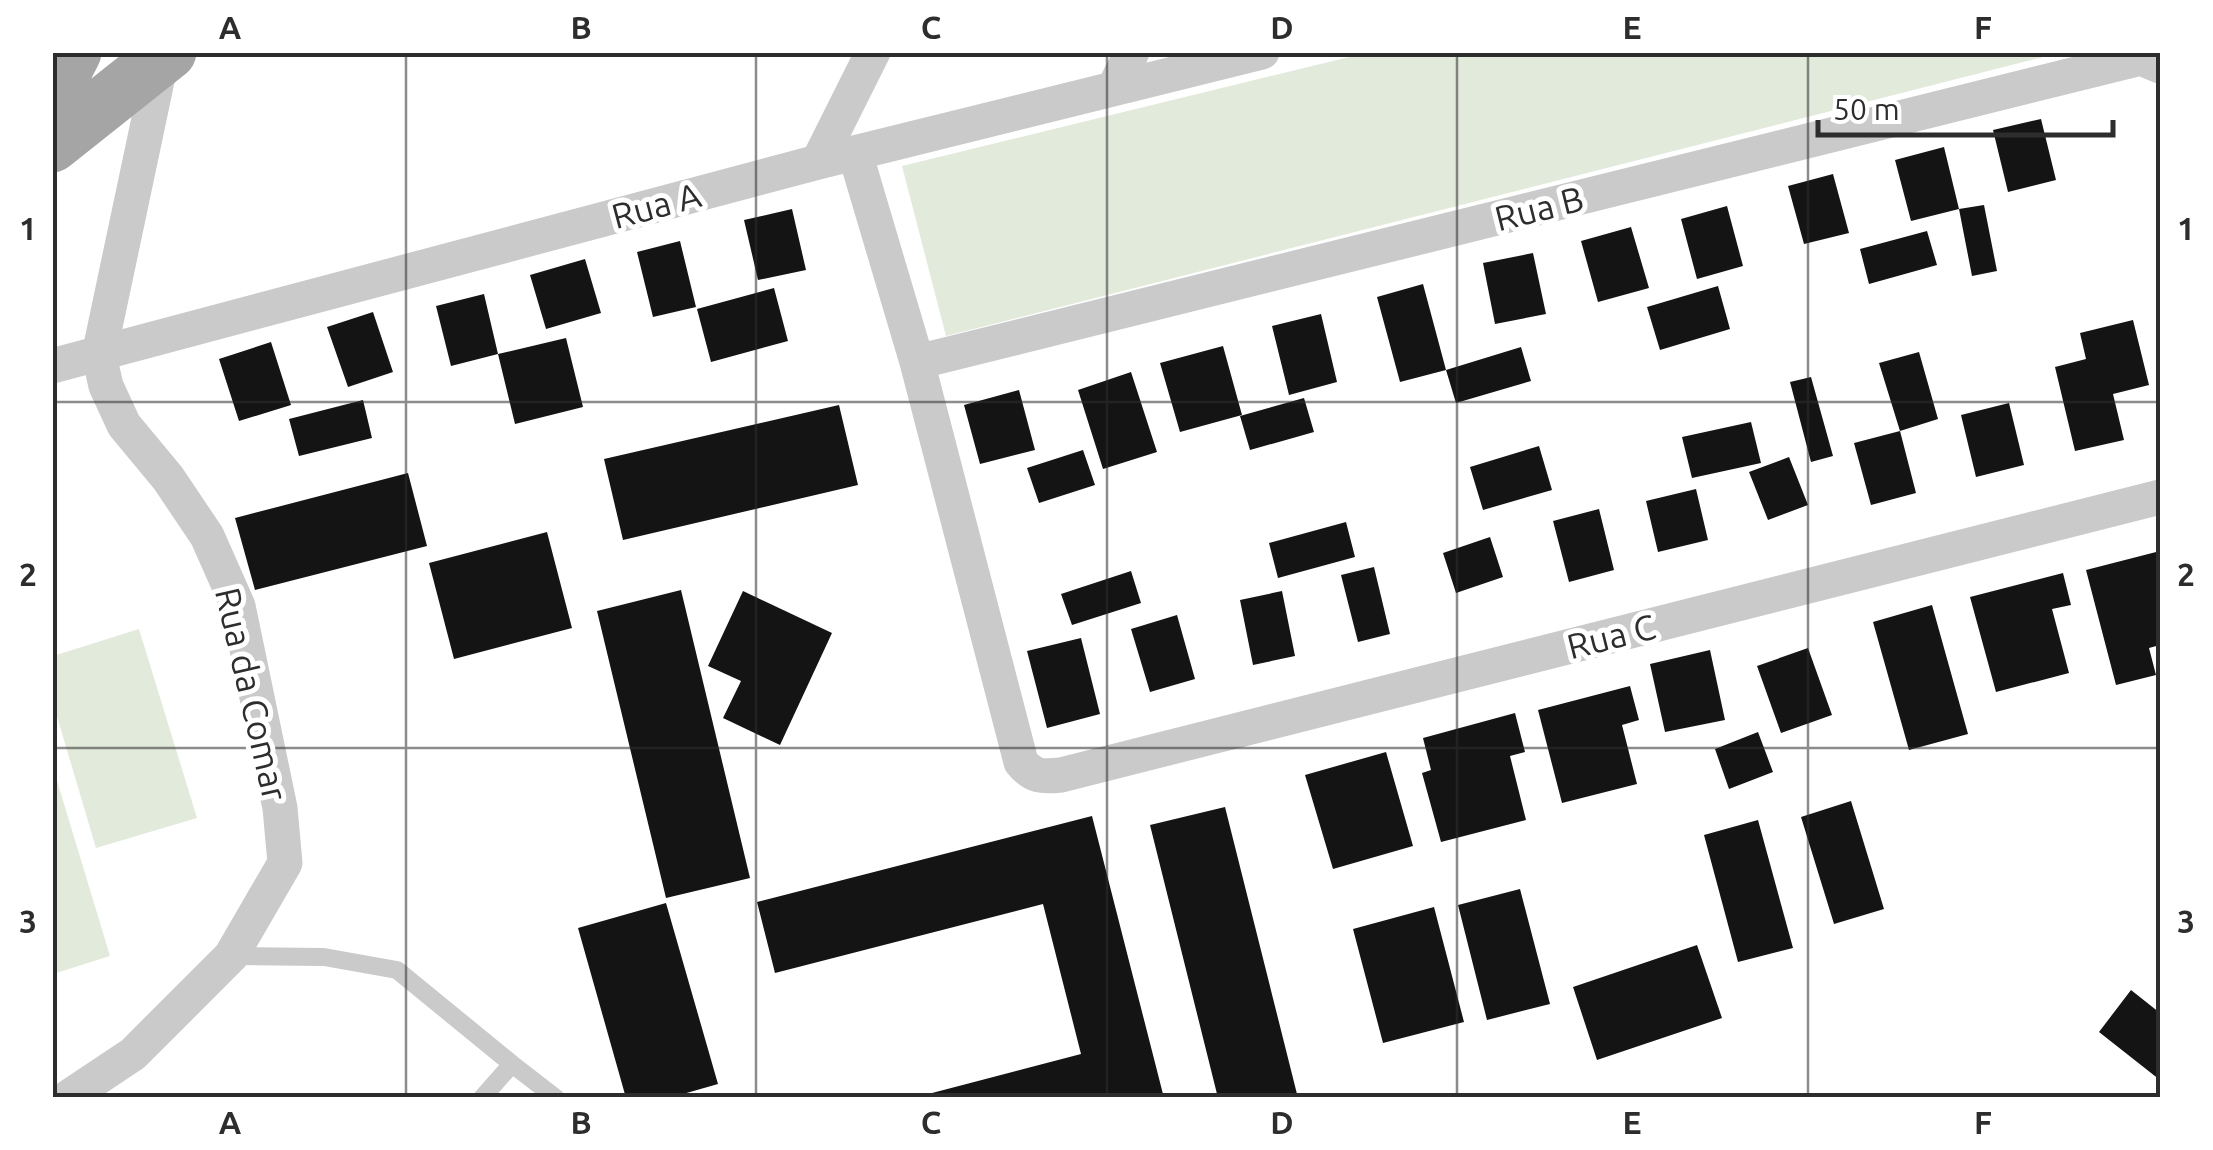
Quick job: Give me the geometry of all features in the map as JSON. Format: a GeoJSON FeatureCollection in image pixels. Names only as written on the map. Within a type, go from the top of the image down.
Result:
{"type":"FeatureCollection","features":[{"type":"Feature","properties":{"kind":"main road"},"geometry":{"type":"LineString","coordinates":[[52,95],[74,52]]}},
{"type":"Feature","properties":{"kind":"main road"},"geometry":{"type":"LineString","coordinates":[[52,145],[165,57]]}},
{"type":"Feature","properties":{"kind":"street"},"geometry":{"type":"LineString","coordinates":[[818,162],[874,52]]}},
{"type":"Feature","properties":{"kind":"street"},"geometry":{"type":"LineString","coordinates":[[1114,88],[1132,52]]}},
{"type":"Feature","properties":{"kind":"street","name":"Rua A"},"geometry":{"type":"LineString","coordinates":[[52,366],[855,152],[1262,52]]}},
{"type":"Feature","properties":{"kind":"street","name":"Rua da Comar"},"geometry":{"type":"LineString","coordinates":[[67,1098],[133,1054],[231,956],[285,863],[280,808],[238,606],[208,536],[168,478],[124,425],[106,386],[99,355],[165,57]]}},
{"type":"Feature","properties":{"kind":"street","name":"Rua B"},"geometry":{"type":"LineString","coordinates":[[917,362],[2154,59]]}},
{"type":"Feature","properties":{"kind":"street"},"geometry":{"type":"LineString","coordinates":[[855,152],[917,362]]}},
{"type":"Feature","properties":{"kind":"street","name":"Rua C"},"geometry":{"type":"LineString","coordinates":[[917,362],[1021,762],[1029,772],[1042,778],[2160,497]]}},
{"type":"Feature","properties":{"kind":"lane"},"geometry":{"type":"LineString","coordinates":[[231,956],[324,957],[397,970],[556,1098]]}},
{"type":"Feature","properties":{"kind":"lane"},"geometry":{"type":"LineString","coordinates":[[482,1098],[512,1064]]}},
{"type":"Feature","properties":{"kind":"green space"},"geometry":{"type":"Polygon","coordinates":[[[1370,52],[2059,53],[946,336],[902,166],[1370,52]]]}},
{"type":"Feature","properties":{"kind":"green space"},"geometry":{"type":"Polygon","coordinates":[[[139,629],[197,818],[96,848],[53,703],[53,656],[139,629]]]}},
{"type":"Feature","properties":{"kind":"green space"},"geometry":{"type":"Polygon","coordinates":[[[52,764],[110,956],[53,974],[52,974],[52,764]]]}},
{"type":"Feature","properties":{"kind":"building"},"geometry":{"type":"Polygon","coordinates":[[[2041,119],[2056,180],[2008,192],[1993,130],[2041,119]]]}},
{"type":"Feature","properties":{"kind":"building"},"geometry":{"type":"Polygon","coordinates":[[[1944,147],[1959,209],[1911,221],[1895,160],[1944,147]]]}},
{"type":"Feature","properties":{"kind":"building"},"geometry":{"type":"Polygon","coordinates":[[[1833,174],[1849,233],[1804,244],[1788,186],[1833,174]]]}},
{"type":"Feature","properties":{"kind":"building"},"geometry":{"type":"Polygon","coordinates":[[[1984,205],[1997,271],[1972,276],[1959,209],[1984,205]]]}},
{"type":"Feature","properties":{"kind":"building"},"geometry":{"type":"Polygon","coordinates":[[[1727,206],[1743,266],[1697,279],[1681,219],[1727,206]]]}},
{"type":"Feature","properties":{"kind":"building"},"geometry":{"type":"Polygon","coordinates":[[[792,209],[806,270],[758,280],[744,220],[792,209]]]}},
{"type":"Feature","properties":{"kind":"building"},"geometry":{"type":"Polygon","coordinates":[[[1631,227],[1649,288],[1598,302],[1581,241],[1631,227]]]}},
{"type":"Feature","properties":{"kind":"building"},"geometry":{"type":"Polygon","coordinates":[[[1927,231],[1937,265],[1869,284],[1860,249],[1927,231]]]}},
{"type":"Feature","properties":{"kind":"building"},"geometry":{"type":"Polygon","coordinates":[[[680,241],[696,307],[653,317],[637,252],[680,241]]]}},
{"type":"Feature","properties":{"kind":"building"},"geometry":{"type":"Polygon","coordinates":[[[1533,253],[1546,314],[1495,324],[1483,263],[1533,253]]]}},
{"type":"Feature","properties":{"kind":"building"},"geometry":{"type":"Polygon","coordinates":[[[585,259],[601,313],[546,329],[530,275],[585,259]]]}},
{"type":"Feature","properties":{"kind":"building"},"geometry":{"type":"Polygon","coordinates":[[[1423,284],[1446,370],[1400,382],[1377,297],[1423,284]]]}},
{"type":"Feature","properties":{"kind":"building"},"geometry":{"type":"Polygon","coordinates":[[[1718,286],[1730,329],[1660,350],[1647,307],[1718,286]]]}},
{"type":"Feature","properties":{"kind":"building"},"geometry":{"type":"Polygon","coordinates":[[[774,288],[788,341],[711,362],[697,309],[774,288]]]}},
{"type":"Feature","properties":{"kind":"building"},"geometry":{"type":"Polygon","coordinates":[[[484,294],[498,354],[451,366],[436,306],[484,294]]]}},
{"type":"Feature","properties":{"kind":"building"},"geometry":{"type":"Polygon","coordinates":[[[373,312],[393,372],[348,387],[327,327],[373,312]]]}},
{"type":"Feature","properties":{"kind":"building"},"geometry":{"type":"Polygon","coordinates":[[[1321,314],[1337,382],[1289,395],[1272,326],[1321,314]]]}},
{"type":"Feature","properties":{"kind":"building"},"geometry":{"type":"Polygon","coordinates":[[[2133,320],[2149,385],[2113,394],[2124,440],[2075,451],[2055,367],[2086,359],[2080,333],[2133,320]]]}},
{"type":"Feature","properties":{"kind":"building"},"geometry":{"type":"Polygon","coordinates":[[[566,338],[583,407],[515,424],[498,354],[566,338]]]}},
{"type":"Feature","properties":{"kind":"building"},"geometry":{"type":"Polygon","coordinates":[[[271,342],[291,405],[239,421],[219,359],[271,342]]]}},
{"type":"Feature","properties":{"kind":"building"},"geometry":{"type":"Polygon","coordinates":[[[1223,346],[1242,415],[1180,432],[1160,363],[1223,346]]]}},
{"type":"Feature","properties":{"kind":"building"},"geometry":{"type":"Polygon","coordinates":[[[1521,347],[1531,381],[1456,403],[1446,370],[1521,347]]]}},
{"type":"Feature","properties":{"kind":"building"},"geometry":{"type":"Polygon","coordinates":[[[1919,352],[1938,419],[1900,431],[1879,363],[1919,352]]]}},
{"type":"Feature","properties":{"kind":"building"},"geometry":{"type":"Polygon","coordinates":[[[1131,372],[1157,452],[1103,469],[1078,390],[1131,372]]]}},
{"type":"Feature","properties":{"kind":"building"},"geometry":{"type":"Polygon","coordinates":[[[1811,377],[1833,456],[1811,462],[1790,382],[1811,377]]]}},
{"type":"Feature","properties":{"kind":"building"},"geometry":{"type":"Polygon","coordinates":[[[1019,390],[1035,450],[980,464],[964,405],[1019,390]]]}},
{"type":"Feature","properties":{"kind":"building"},"geometry":{"type":"Polygon","coordinates":[[[1304,398],[1314,432],[1250,450],[1240,416],[1304,398]]]}},
{"type":"Feature","properties":{"kind":"building"},"geometry":{"type":"Polygon","coordinates":[[[363,400],[372,438],[299,456],[289,419],[363,400]]]}},
{"type":"Feature","properties":{"kind":"building"},"geometry":{"type":"Polygon","coordinates":[[[2009,403],[2024,465],[1976,477],[1961,415],[2009,403]]]}},
{"type":"Feature","properties":{"kind":"building"},"geometry":{"type":"Polygon","coordinates":[[[839,405],[858,485],[623,540],[604,459],[839,405]]]}},
{"type":"Feature","properties":{"kind":"building"},"geometry":{"type":"Polygon","coordinates":[[[1751,422],[1761,463],[1692,478],[1682,437],[1751,422]]]}},
{"type":"Feature","properties":{"kind":"building"},"geometry":{"type":"Polygon","coordinates":[[[1900,431],[1916,493],[1871,505],[1854,443],[1900,431]]]}},
{"type":"Feature","properties":{"kind":"building"},"geometry":{"type":"Polygon","coordinates":[[[1539,446],[1552,490],[1483,510],[1470,467],[1539,446]]]}},
{"type":"Feature","properties":{"kind":"building"},"geometry":{"type":"Polygon","coordinates":[[[1083,450],[1095,485],[1039,503],[1027,468],[1083,450]]]}},
{"type":"Feature","properties":{"kind":"building"},"geometry":{"type":"Polygon","coordinates":[[[1789,457],[1808,505],[1768,520],[1749,472],[1789,457]]]}},
{"type":"Feature","properties":{"kind":"building"},"geometry":{"type":"Polygon","coordinates":[[[408,473],[427,546],[255,590],[235,518],[408,473]]]}},
{"type":"Feature","properties":{"kind":"building"},"geometry":{"type":"Polygon","coordinates":[[[1696,489],[1708,540],[1658,552],[1646,501],[1696,489]]]}},
{"type":"Feature","properties":{"kind":"building"},"geometry":{"type":"Polygon","coordinates":[[[1599,509],[1614,570],[1569,582],[1553,521],[1599,509]]]}},
{"type":"Feature","properties":{"kind":"building"},"geometry":{"type":"Polygon","coordinates":[[[1346,522],[1355,557],[1278,578],[1269,543],[1346,522]]]}},
{"type":"Feature","properties":{"kind":"building"},"geometry":{"type":"Polygon","coordinates":[[[547,532],[572,628],[454,659],[429,563],[547,532]]]}},
{"type":"Feature","properties":{"kind":"building"},"geometry":{"type":"Polygon","coordinates":[[[1490,537],[1503,577],[1456,593],[1443,553],[1490,537]]]}},
{"type":"Feature","properties":{"kind":"building"},"geometry":{"type":"Polygon","coordinates":[[[2160,551],[2160,645],[2149,648],[2156,675],[2116,685],[2086,570],[2160,551]]]}},
{"type":"Feature","properties":{"kind":"building"},"geometry":{"type":"Polygon","coordinates":[[[1374,567],[1390,634],[1358,642],[1341,575],[1374,567]]]}},
{"type":"Feature","properties":{"kind":"building"},"geometry":{"type":"Polygon","coordinates":[[[1131,571],[1141,603],[1072,625],[1061,594],[1131,571]]]}},
{"type":"Feature","properties":{"kind":"building"},"geometry":{"type":"Polygon","coordinates":[[[2063,573],[2071,605],[2052,609],[2069,673],[1996,692],[1970,597],[2063,573]]]}},
{"type":"Feature","properties":{"kind":"building"},"geometry":{"type":"Polygon","coordinates":[[[681,590],[750,878],[666,898],[597,611],[681,590]]]}},
{"type":"Feature","properties":{"kind":"building"},"geometry":{"type":"Polygon","coordinates":[[[743,591],[832,633],[780,745],[723,718],[741,681],[708,666],[743,591]]]}},
{"type":"Feature","properties":{"kind":"building"},"geometry":{"type":"Polygon","coordinates":[[[1282,591],[1295,656],[1253,665],[1240,600],[1282,591]]]}},
{"type":"Feature","properties":{"kind":"building"},"geometry":{"type":"Polygon","coordinates":[[[1932,605],[1968,734],[1909,750],[1873,622],[1932,605]]]}},
{"type":"Feature","properties":{"kind":"building"},"geometry":{"type":"Polygon","coordinates":[[[1177,615],[1195,679],[1150,692],[1131,629],[1177,615]]]}},
{"type":"Feature","properties":{"kind":"building"},"geometry":{"type":"Polygon","coordinates":[[[1081,638],[1100,714],[1047,728],[1027,651],[1081,638]]]}},
{"type":"Feature","properties":{"kind":"building"},"geometry":{"type":"Polygon","coordinates":[[[1808,648],[1832,715],[1781,733],[1757,666],[1808,648]]]}},
{"type":"Feature","properties":{"kind":"building"},"geometry":{"type":"Polygon","coordinates":[[[1710,650],[1725,720],[1665,732],[1650,664],[1710,650]]]}},
{"type":"Feature","properties":{"kind":"building"},"geometry":{"type":"Polygon","coordinates":[[[1630,686],[1639,720],[1622,725],[1637,784],[1562,803],[1538,710],[1630,686]]]}},
{"type":"Feature","properties":{"kind":"building"},"geometry":{"type":"Polygon","coordinates":[[[1515,713],[1525,752],[1510,756],[1526,820],[1441,842],[1422,773],[1431,770],[1423,738],[1515,713]]]}},
{"type":"Feature","properties":{"kind":"building"},"geometry":{"type":"Polygon","coordinates":[[[1758,732],[1773,772],[1729,789],[1715,749],[1758,732]]]}},
{"type":"Feature","properties":{"kind":"building"},"geometry":{"type":"Polygon","coordinates":[[[1386,752],[1413,846],[1333,869],[1305,775],[1386,752]]]}},
{"type":"Feature","properties":{"kind":"building"},"geometry":{"type":"Polygon","coordinates":[[[1851,801],[1884,909],[1834,924],[1801,817],[1851,801]]]}},
{"type":"Feature","properties":{"kind":"building"},"geometry":{"type":"Polygon","coordinates":[[[1225,807],[1298,1098],[1218,1098],[1150,825],[1225,807]]]}},
{"type":"Feature","properties":{"kind":"building"},"geometry":{"type":"Polygon","coordinates":[[[1092,816],[1164,1098],[913,1098],[1081,1054],[1043,904],[775,973],[757,902],[1092,816]]]}},
{"type":"Feature","properties":{"kind":"building"},"geometry":{"type":"Polygon","coordinates":[[[1758,820],[1793,948],[1738,962],[1704,835],[1758,820]]]}},
{"type":"Feature","properties":{"kind":"building"},"geometry":{"type":"Polygon","coordinates":[[[1520,889],[1550,1004],[1487,1020],[1458,905],[1520,889]]]}},
{"type":"Feature","properties":{"kind":"building"},"geometry":{"type":"Polygon","coordinates":[[[666,903],[718,1084],[669,1098],[626,1098],[578,928],[666,903]]]}},
{"type":"Feature","properties":{"kind":"building"},"geometry":{"type":"Polygon","coordinates":[[[1434,907],[1464,1022],[1383,1043],[1353,929],[1434,907]]]}},
{"type":"Feature","properties":{"kind":"building"},"geometry":{"type":"Polygon","coordinates":[[[1697,945],[1722,1018],[1597,1060],[1573,987],[1697,945]]]}},
{"type":"Feature","properties":{"kind":"building"},"geometry":{"type":"Polygon","coordinates":[[[2131,990],[2160,1013],[2160,1080],[2099,1032],[2131,990]]]}}]}
